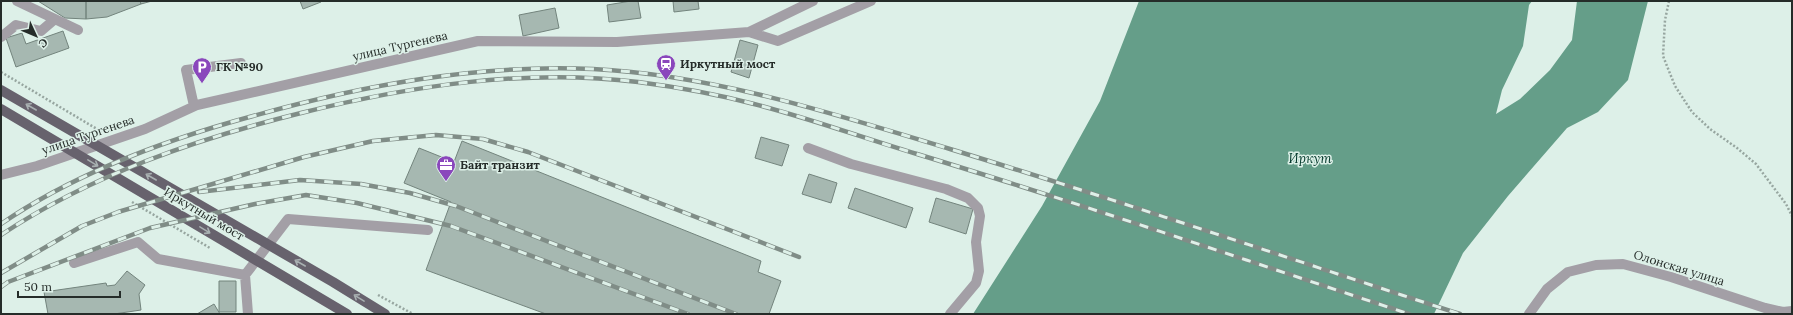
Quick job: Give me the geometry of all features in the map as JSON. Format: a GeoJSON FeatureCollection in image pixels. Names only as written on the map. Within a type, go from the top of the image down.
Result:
{"type":"FeatureCollection","features":[{"type":"Feature","properties":{"kind":"main road","name":"Иркутный мост"},"geometry":{"type":"LineString","coordinates":[[1,90],[334,282],[385,314]]}},
{"type":"Feature","properties":{"kind":"main road","name":"Иркутный мост"},"geometry":{"type":"LineString","coordinates":[[1,110],[48,136],[347,314]]}},
{"type":"Feature","properties":{"kind":"street"},"geometry":{"type":"LineString","coordinates":[[17,1],[78,30]]}},
{"type":"Feature","properties":{"kind":"street","name":"улица Тургенева"},"geometry":{"type":"LineString","coordinates":[[1,176],[37,166],[145,128],[194,106],[478,41],[617,42],[749,32],[813,1]]}},
{"type":"Feature","properties":{"kind":"street"},"geometry":{"type":"LineString","coordinates":[[749,32],[778,41],[871,1]]}},
{"type":"Feature","properties":{"kind":"street"},"geometry":{"type":"LineString","coordinates":[[1,37],[16,25],[41,31],[55,19]]}},
{"type":"Feature","properties":{"kind":"street"},"geometry":{"type":"LineString","coordinates":[[194,106],[186,70],[241,63]]}},
{"type":"Feature","properties":{"kind":"street"},"geometry":{"type":"LineString","coordinates":[[808,148],[851,164],[946,188],[968,198],[978,208],[980,216],[976,242],[979,271],[976,283],[950,314]]}},
{"type":"Feature","properties":{"kind":"street"},"geometry":{"type":"LineString","coordinates":[[248,314],[245,275],[288,219],[428,230]]}},
{"type":"Feature","properties":{"kind":"street"},"geometry":{"type":"LineString","coordinates":[[74,263],[138,242],[158,259],[245,275]]}},
{"type":"Feature","properties":{"kind":"street","name":"Олонская улица"},"geometry":{"type":"LineString","coordinates":[[1528,314],[1546,289],[1568,272],[1596,265],[1623,264],[1671,277],[1765,308],[1784,312],[1792,311]]}},
{"type":"Feature","properties":{"kind":"path"},"geometry":{"type":"LineString","coordinates":[[1669,1],[1665,20],[1663,56],[1675,86],[1692,112],[1710,129],[1737,148],[1756,164],[1786,204],[1792,216]]}},
{"type":"Feature","properties":{"kind":"water","name":"Иркут"},"geometry":{"type":"Polygon","coordinates":[[[1139,1],[1532,1],[1529,5],[1523,46],[1502,90],[1496,114],[1520,99],[1550,70],[1572,40],[1577,1],[1648,1],[1628,80],[1598,112],[1567,128],[1508,196],[1463,253],[1434,314],[973,314],[1042,206],[1100,101],[1139,1]]]}},
{"type":"Feature","properties":{"kind":"building"},"geometry":{"type":"Polygon","coordinates":[[[38,1],[86,1],[86,19],[65,18],[38,1]]]}},
{"type":"Feature","properties":{"kind":"building"},"geometry":{"type":"Polygon","coordinates":[[[86,1],[140,1],[141,4],[107,17],[86,19],[86,1]]]}},
{"type":"Feature","properties":{"kind":"building"},"geometry":{"type":"Polygon","coordinates":[[[140,1],[152,1],[141,4],[140,1]]]}},
{"type":"Feature","properties":{"kind":"building"},"geometry":{"type":"Polygon","coordinates":[[[300,1],[320,1],[321,2],[303,9],[300,1]]]}},
{"type":"Feature","properties":{"kind":"building"},"geometry":{"type":"Polygon","coordinates":[[[638,1],[641,18],[609,22],[607,5],[638,1]]]}},
{"type":"Feature","properties":{"kind":"building"},"geometry":{"type":"Polygon","coordinates":[[[673,1],[698,1],[699,9],[674,12],[673,1]]]}},
{"type":"Feature","properties":{"kind":"building"},"geometry":{"type":"Polygon","coordinates":[[[555,8],[559,28],[523,36],[519,15],[555,8]]]}},
{"type":"Feature","properties":{"kind":"building"},"geometry":{"type":"Polygon","coordinates":[[[63,31],[69,48],[16,67],[6,38],[22,33],[26,44],[63,31]]]}},
{"type":"Feature","properties":{"kind":"building"},"geometry":{"type":"Polygon","coordinates":[[[740,40],[758,45],[749,78],[731,72],[740,40]]]}},
{"type":"Feature","properties":{"kind":"building"},"geometry":{"type":"Polygon","coordinates":[[[761,137],[789,145],[782,166],[755,158],[761,137]]]}},
{"type":"Feature","properties":{"kind":"building"},"geometry":{"type":"Polygon","coordinates":[[[462,141],[761,261],[758,272],[781,281],[769,314],[546,314],[426,270],[451,202],[404,183],[419,148],[454,162],[462,141]]]}},
{"type":"Feature","properties":{"kind":"building"},"geometry":{"type":"Polygon","coordinates":[[[809,174],[837,183],[831,203],[802,194],[809,174]]]}},
{"type":"Feature","properties":{"kind":"building"},"geometry":{"type":"Polygon","coordinates":[[[855,188],[913,208],[906,228],[848,208],[855,188]]]}},
{"type":"Feature","properties":{"kind":"building"},"geometry":{"type":"Polygon","coordinates":[[[936,198],[973,209],[966,234],[929,222],[936,198]]]}},
{"type":"Feature","properties":{"kind":"building"},"geometry":{"type":"Polygon","coordinates":[[[127,271],[145,285],[139,294],[141,310],[114,314],[48,314],[44,292],[106,283],[107,286],[115,285],[127,271]]]}},
{"type":"Feature","properties":{"kind":"building"},"geometry":{"type":"Polygon","coordinates":[[[219,281],[236,281],[236,312],[219,312],[219,281]]]}},
{"type":"Feature","properties":{"kind":"building"},"geometry":{"type":"Polygon","coordinates":[[[214,304],[220,314],[197,314],[214,304]]]}},
{"type":"Feature","properties":{"kind":"railway"},"geometry":{"type":"LineString","coordinates":[[1,224],[30,206],[91,173],[155,147],[221,125],[295,105],[379,86],[421,79],[507,70],[550,68],[593,69],[684,79],[774,98],[818,110],[1078,189],[1460,314]]}},
{"type":"Feature","properties":{"kind":"railway"},"geometry":{"type":"LineString","coordinates":[[1,235],[71,194],[145,161],[184,147],[262,123],[342,103],[468,82],[553,77],[596,78],[638,82],[682,89],[725,97],[775,110],[1040,192],[1409,314]]}},
{"type":"Feature","properties":{"kind":"railway"},"geometry":{"type":"LineString","coordinates":[[1,273],[82,226],[118,212],[304,157],[373,141],[436,135],[483,139],[528,152],[799,257]]}},
{"type":"Feature","properties":{"kind":"railway"},"geometry":{"type":"LineString","coordinates":[[199,192],[300,180],[361,184],[410,193],[456,206],[736,314]]}},
{"type":"Feature","properties":{"kind":"railway"},"geometry":{"type":"LineString","coordinates":[[1,287],[8,282],[150,228],[255,204],[306,195],[357,203],[451,226],[688,314]]}},
{"type":"Feature","properties":{"kind":"place","name":"Иркутный мост"},"geometry":{"type":"Point","coordinates":[666,81]}},
{"type":"Feature","properties":{"kind":"place","name":"ГК №90"},"geometry":{"type":"Point","coordinates":[202,84]}},
{"type":"Feature","properties":{"kind":"place","name":"Байт транзит"},"geometry":{"type":"Point","coordinates":[446,182]}}]}
